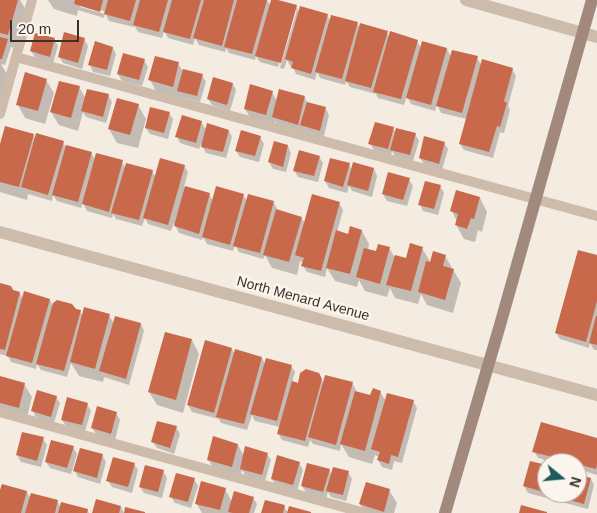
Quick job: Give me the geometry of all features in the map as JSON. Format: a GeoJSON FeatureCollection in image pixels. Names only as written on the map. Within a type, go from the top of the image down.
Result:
{"type":"FeatureCollection","features":[{"type":"Feature","properties":{"kind":"street"},"geometry":{"type":"LineString","coordinates":[[466,0],[597,37]]}},
{"type":"Feature","properties":{"kind":"street"},"geometry":{"type":"LineString","coordinates":[[445,513],[592,0]]}},
{"type":"Feature","properties":{"kind":"street","name":"North Menard Avenue"},"geometry":{"type":"LineString","coordinates":[[0,232],[597,396]]}},
{"type":"Feature","properties":{"kind":"lane"},"geometry":{"type":"LineString","coordinates":[[0,114],[32,0]]}},
{"type":"Feature","properties":{"kind":"lane"},"geometry":{"type":"LineString","coordinates":[[16,57],[597,216]]}},
{"type":"Feature","properties":{"kind":"lane"},"geometry":{"type":"LineString","coordinates":[[0,412],[365,513]]}},
{"type":"Feature","properties":{"kind":"building"},"geometry":{"type":"Polygon","coordinates":[[[0,0],[18,0],[8,35],[0,33],[0,0]]]}},
{"type":"Feature","properties":{"kind":"building"},"geometry":{"type":"Polygon","coordinates":[[[75,0],[103,0],[100,12],[74,4],[75,0]]]}},
{"type":"Feature","properties":{"kind":"building"},"geometry":{"type":"Polygon","coordinates":[[[108,0],[136,0],[130,21],[104,14],[108,0]]]}},
{"type":"Feature","properties":{"kind":"building"},"geometry":{"type":"Polygon","coordinates":[[[140,0],[168,0],[159,32],[133,25],[140,0]]]}},
{"type":"Feature","properties":{"kind":"building"},"geometry":{"type":"Polygon","coordinates":[[[172,0],[201,0],[190,39],[163,32],[172,0]]]}},
{"type":"Feature","properties":{"kind":"building"},"geometry":{"type":"Polygon","coordinates":[[[204,0],[234,0],[222,46],[193,38],[204,0]]]}},
{"type":"Feature","properties":{"kind":"building"},"geometry":{"type":"Polygon","coordinates":[[[237,0],[267,0],[252,54],[224,47],[237,0]]]}},
{"type":"Feature","properties":{"kind":"building"},"geometry":{"type":"Polygon","coordinates":[[[271,0],[297,5],[281,63],[255,56],[271,0]]]}},
{"type":"Feature","properties":{"kind":"building"},"geometry":{"type":"Polygon","coordinates":[[[300,6],[328,14],[311,74],[291,68],[293,62],[285,59],[300,6]]]}},
{"type":"Feature","properties":{"kind":"building"},"geometry":{"type":"Polygon","coordinates":[[[331,15],[358,22],[342,79],[315,72],[331,15]]]}},
{"type":"Feature","properties":{"kind":"building"},"geometry":{"type":"Polygon","coordinates":[[[360,23],[388,31],[371,88],[345,81],[360,23]]]}},
{"type":"Feature","properties":{"kind":"building"},"geometry":{"type":"Polygon","coordinates":[[[390,31],[418,40],[401,99],[373,92],[390,31]]]}},
{"type":"Feature","properties":{"kind":"building"},"geometry":{"type":"Polygon","coordinates":[[[64,32],[85,38],[78,63],[58,57],[64,32]]]}},
{"type":"Feature","properties":{"kind":"building"},"geometry":{"type":"Polygon","coordinates":[[[35,33],[55,38],[50,57],[30,51],[35,33]]]}},
{"type":"Feature","properties":{"kind":"building"},"geometry":{"type":"Polygon","coordinates":[[[0,37],[8,39],[2,59],[0,59],[0,37]]]}},
{"type":"Feature","properties":{"kind":"building"},"geometry":{"type":"Polygon","coordinates":[[[95,41],[113,47],[107,70],[88,65],[95,41]]]}},
{"type":"Feature","properties":{"kind":"building"},"geometry":{"type":"Polygon","coordinates":[[[422,41],[447,48],[431,105],[406,98],[422,41]]]}},
{"type":"Feature","properties":{"kind":"building"},"geometry":{"type":"Polygon","coordinates":[[[452,50],[478,56],[462,113],[436,106],[452,50]]]}},
{"type":"Feature","properties":{"kind":"building"},"geometry":{"type":"Polygon","coordinates":[[[123,53],[145,59],[139,80],[117,74],[123,53]]]}},
{"type":"Feature","properties":{"kind":"building"},"geometry":{"type":"Polygon","coordinates":[[[155,56],[179,62],[173,87],[148,80],[155,56]]]}},
{"type":"Feature","properties":{"kind":"building"},"geometry":{"type":"Polygon","coordinates":[[[482,59],[513,68],[504,101],[507,103],[500,127],[497,126],[489,152],[459,144],[482,59]]]}},
{"type":"Feature","properties":{"kind":"building"},"geometry":{"type":"Polygon","coordinates":[[[183,69],[203,74],[197,96],[177,91],[183,69]]]}},
{"type":"Feature","properties":{"kind":"building"},"geometry":{"type":"Polygon","coordinates":[[[25,72],[47,79],[38,111],[16,105],[25,72]]]}},
{"type":"Feature","properties":{"kind":"building"},"geometry":{"type":"Polygon","coordinates":[[[213,77],[233,83],[227,105],[207,99],[213,77]]]}},
{"type":"Feature","properties":{"kind":"building"},"geometry":{"type":"Polygon","coordinates":[[[59,81],[80,86],[71,118],[50,112],[59,81]]]}},
{"type":"Feature","properties":{"kind":"building"},"geometry":{"type":"Polygon","coordinates":[[[250,84],[273,91],[266,115],[244,109],[250,84]]]}},
{"type":"Feature","properties":{"kind":"building"},"geometry":{"type":"Polygon","coordinates":[[[87,89],[109,94],[103,117],[81,111],[87,89]]]}},
{"type":"Feature","properties":{"kind":"building"},"geometry":{"type":"Polygon","coordinates":[[[279,89],[305,96],[298,125],[272,117],[279,89]]]}},
{"type":"Feature","properties":{"kind":"building"},"geometry":{"type":"Polygon","coordinates":[[[117,98],[139,104],[130,135],[108,129],[117,98]]]}},
{"type":"Feature","properties":{"kind":"building"},"geometry":{"type":"Polygon","coordinates":[[[307,102],[326,107],[320,131],[300,125],[307,102]]]}},
{"type":"Feature","properties":{"kind":"building"},"geometry":{"type":"Polygon","coordinates":[[[150,107],[170,112],[164,133],[145,128],[150,107]]]}},
{"type":"Feature","properties":{"kind":"building"},"geometry":{"type":"Polygon","coordinates":[[[182,115],[202,121],[196,143],[175,137],[182,115]]]}},
{"type":"Feature","properties":{"kind":"building"},"geometry":{"type":"Polygon","coordinates":[[[375,122],[394,127],[388,149],[368,144],[375,122]]]}},
{"type":"Feature","properties":{"kind":"building"},"geometry":{"type":"Polygon","coordinates":[[[207,123],[229,130],[223,152],[201,147],[207,123]]]}},
{"type":"Feature","properties":{"kind":"building"},"geometry":{"type":"Polygon","coordinates":[[[5,126],[34,134],[19,187],[0,182],[0,144],[5,126]]]}},
{"type":"Feature","properties":{"kind":"building"},"geometry":{"type":"Polygon","coordinates":[[[396,128],[416,133],[410,155],[390,150],[396,128]]]}},
{"type":"Feature","properties":{"kind":"building"},"geometry":{"type":"Polygon","coordinates":[[[241,130],[261,136],[255,156],[235,151],[241,130]]]}},
{"type":"Feature","properties":{"kind":"building"},"geometry":{"type":"Polygon","coordinates":[[[36,133],[64,141],[48,195],[21,187],[36,133]]]}},
{"type":"Feature","properties":{"kind":"building"},"geometry":{"type":"Polygon","coordinates":[[[424,136],[445,142],[439,164],[419,158],[424,136]]]}},
{"type":"Feature","properties":{"kind":"building"},"geometry":{"type":"Polygon","coordinates":[[[274,141],[288,145],[283,167],[268,162],[274,141]]]}},
{"type":"Feature","properties":{"kind":"building"},"geometry":{"type":"Polygon","coordinates":[[[66,145],[92,152],[78,202],[52,195],[66,145]]]}},
{"type":"Feature","properties":{"kind":"building"},"geometry":{"type":"Polygon","coordinates":[[[299,150],[320,156],[314,176],[293,171],[299,150]]]}},
{"type":"Feature","properties":{"kind":"building"},"geometry":{"type":"Polygon","coordinates":[[[96,153],[123,160],[109,212],[82,204],[96,153]]]}},
{"type":"Feature","properties":{"kind":"building"},"geometry":{"type":"Polygon","coordinates":[[[160,158],[185,165],[168,225],[143,218],[160,158]]]}},
{"type":"Feature","properties":{"kind":"building"},"geometry":{"type":"Polygon","coordinates":[[[330,158],[350,163],[343,187],[324,181],[330,158]]]}},
{"type":"Feature","properties":{"kind":"building"},"geometry":{"type":"Polygon","coordinates":[[[353,162],[374,168],[368,191],[347,185],[353,162]]]}},
{"type":"Feature","properties":{"kind":"building"},"geometry":{"type":"Polygon","coordinates":[[[126,163],[153,170],[139,220],[111,213],[126,163]]]}},
{"type":"Feature","properties":{"kind":"building"},"geometry":{"type":"Polygon","coordinates":[[[388,172],[410,178],[403,200],[382,194],[388,172]]]}},
{"type":"Feature","properties":{"kind":"building"},"geometry":{"type":"Polygon","coordinates":[[[425,181],[441,185],[434,209],[418,205],[425,181]]]}},
{"type":"Feature","properties":{"kind":"building"},"geometry":{"type":"Polygon","coordinates":[[[185,186],[210,193],[199,234],[174,226],[185,186]]]}},
{"type":"Feature","properties":{"kind":"building"},"geometry":{"type":"Polygon","coordinates":[[[216,186],[244,194],[230,245],[202,237],[216,186]]]}},
{"type":"Feature","properties":{"kind":"building"},"geometry":{"type":"Polygon","coordinates":[[[456,190],[480,197],[474,219],[471,218],[467,229],[455,225],[458,214],[450,211],[456,190]]]}},
{"type":"Feature","properties":{"kind":"building"},"geometry":{"type":"Polygon","coordinates":[[[248,194],[274,201],[260,253],[233,246],[248,194]]]}},
{"type":"Feature","properties":{"kind":"building"},"geometry":{"type":"Polygon","coordinates":[[[312,194],[340,202],[321,271],[301,266],[304,258],[295,255],[312,194]]]}},
{"type":"Feature","properties":{"kind":"building"},"geometry":{"type":"Polygon","coordinates":[[[276,209],[302,217],[289,262],[263,255],[276,209]]]}},
{"type":"Feature","properties":{"kind":"building"},"geometry":{"type":"Polygon","coordinates":[[[350,226],[362,230],[350,274],[326,268],[336,230],[348,234],[350,226]]]}},
{"type":"Feature","properties":{"kind":"building"},"geometry":{"type":"Polygon","coordinates":[[[410,243],[423,247],[411,291],[386,285],[395,255],[406,258],[410,243]]]}},
{"type":"Feature","properties":{"kind":"building"},"geometry":{"type":"Polygon","coordinates":[[[378,244],[390,247],[380,284],[356,277],[364,248],[376,251],[378,244]]]}},
{"type":"Feature","properties":{"kind":"building"},"geometry":{"type":"Polygon","coordinates":[[[578,250],[597,255],[597,301],[586,342],[555,333],[578,250]]]}},
{"type":"Feature","properties":{"kind":"building"},"geometry":{"type":"Polygon","coordinates":[[[433,251],[446,255],[443,266],[454,269],[445,300],[418,292],[426,261],[430,262],[433,251]]]}},
{"type":"Feature","properties":{"kind":"building"},"geometry":{"type":"Polygon","coordinates":[[[0,283],[11,286],[13,290],[20,292],[5,350],[0,349],[0,283]]]}},
{"type":"Feature","properties":{"kind":"building"},"geometry":{"type":"Polygon","coordinates":[[[24,291],[50,299],[32,363],[6,356],[24,291]]]}},
{"type":"Feature","properties":{"kind":"building"},"geometry":{"type":"Polygon","coordinates":[[[57,300],[72,304],[76,309],[81,310],[64,371],[36,364],[53,303],[57,300]]]}},
{"type":"Feature","properties":{"kind":"building"},"geometry":{"type":"Polygon","coordinates":[[[84,307],[110,314],[95,369],[70,362],[84,307]]]}},
{"type":"Feature","properties":{"kind":"building"},"geometry":{"type":"Polygon","coordinates":[[[115,316],[141,323],[126,379],[99,371],[115,316]]]}},
{"type":"Feature","properties":{"kind":"building"},"geometry":{"type":"Polygon","coordinates":[[[597,316],[597,345],[589,343],[597,316]]]}},
{"type":"Feature","properties":{"kind":"building"},"geometry":{"type":"Polygon","coordinates":[[[165,332],[192,339],[176,400],[148,392],[165,332]]]}},
{"type":"Feature","properties":{"kind":"building"},"geometry":{"type":"Polygon","coordinates":[[[205,340],[232,348],[214,413],[187,405],[205,340]]]}},
{"type":"Feature","properties":{"kind":"building"},"geometry":{"type":"Polygon","coordinates":[[[235,349],[262,357],[244,424],[216,417],[235,349]]]}},
{"type":"Feature","properties":{"kind":"building"},"geometry":{"type":"Polygon","coordinates":[[[266,358],[292,365],[277,421],[250,414],[266,358]]]}},
{"type":"Feature","properties":{"kind":"building"},"geometry":{"type":"Polygon","coordinates":[[[306,369],[319,373],[322,379],[305,441],[277,434],[292,381],[298,383],[300,373],[306,369]]]}},
{"type":"Feature","properties":{"kind":"building"},"geometry":{"type":"Polygon","coordinates":[[[325,375],[353,382],[336,445],[308,437],[325,375]]]}},
{"type":"Feature","properties":{"kind":"building"},"geometry":{"type":"Polygon","coordinates":[[[0,376],[25,383],[19,408],[0,403],[0,376]]]}},
{"type":"Feature","properties":{"kind":"building"},"geometry":{"type":"Polygon","coordinates":[[[373,388],[381,391],[365,451],[340,444],[355,391],[370,395],[373,388]]]}},
{"type":"Feature","properties":{"kind":"building"},"geometry":{"type":"Polygon","coordinates":[[[37,390],[57,396],[51,417],[31,411],[37,390]]]}},
{"type":"Feature","properties":{"kind":"building"},"geometry":{"type":"Polygon","coordinates":[[[387,393],[414,400],[398,457],[391,455],[389,464],[377,460],[380,452],[371,449],[387,393]]]}},
{"type":"Feature","properties":{"kind":"building"},"geometry":{"type":"Polygon","coordinates":[[[67,397],[88,403],[82,425],[61,420],[67,397]]]}},
{"type":"Feature","properties":{"kind":"building"},"geometry":{"type":"Polygon","coordinates":[[[97,406],[117,412],[111,434],[91,428],[97,406]]]}},
{"type":"Feature","properties":{"kind":"building"},"geometry":{"type":"Polygon","coordinates":[[[157,421],[177,426],[170,448],[151,442],[157,421]]]}},
{"type":"Feature","properties":{"kind":"building"},"geometry":{"type":"Polygon","coordinates":[[[541,422],[597,438],[596,469],[587,467],[587,453],[532,452],[541,422]]]}},
{"type":"Feature","properties":{"kind":"building"},"geometry":{"type":"Polygon","coordinates":[[[22,432],[44,437],[37,461],[16,455],[22,432]]]}},
{"type":"Feature","properties":{"kind":"building"},"geometry":{"type":"Polygon","coordinates":[[[213,436],[238,444],[232,467],[207,460],[213,436]]]}},
{"type":"Feature","properties":{"kind":"building"},"geometry":{"type":"Polygon","coordinates":[[[51,440],[74,446],[67,468],[45,462],[51,440]]]}},
{"type":"Feature","properties":{"kind":"building"},"geometry":{"type":"Polygon","coordinates":[[[245,446],[268,453],[262,475],[240,469],[245,446]]]}},
{"type":"Feature","properties":{"kind":"building"},"geometry":{"type":"Polygon","coordinates":[[[80,448],[103,454],[97,478],[73,471],[80,448]]]}},
{"type":"Feature","properties":{"kind":"building"},"geometry":{"type":"Polygon","coordinates":[[[277,455],[300,462],[293,485],[271,479],[277,455]]]}},
{"type":"Feature","properties":{"kind":"building"},"geometry":{"type":"Polygon","coordinates":[[[113,457],[135,463],[128,487],[106,481],[113,457]]]}},
{"type":"Feature","properties":{"kind":"building"},"geometry":{"type":"Polygon","coordinates":[[[530,461],[537,463],[537,490],[523,486],[530,461]]]}},
{"type":"Feature","properties":{"kind":"building"},"geometry":{"type":"Polygon","coordinates":[[[307,463],[330,469],[323,492],[301,486],[307,463]]]}},
{"type":"Feature","properties":{"kind":"building"},"geometry":{"type":"Polygon","coordinates":[[[145,465],[164,470],[158,492],[139,487],[145,465]]]}},
{"type":"Feature","properties":{"kind":"building"},"geometry":{"type":"Polygon","coordinates":[[[333,467],[349,471],[343,495],[326,491],[333,467]]]}},
{"type":"Feature","properties":{"kind":"building"},"geometry":{"type":"Polygon","coordinates":[[[176,473],[195,478],[188,502],[169,497],[176,473]]]}},
{"type":"Feature","properties":{"kind":"building"},"geometry":{"type":"Polygon","coordinates":[[[587,477],[591,478],[587,493],[587,477]]]}},
{"type":"Feature","properties":{"kind":"building"},"geometry":{"type":"Polygon","coordinates":[[[201,481],[226,488],[220,510],[195,504],[201,481]]]}},
{"type":"Feature","properties":{"kind":"building"},"geometry":{"type":"Polygon","coordinates":[[[366,482],[390,489],[384,512],[359,504],[366,482]]]}},
{"type":"Feature","properties":{"kind":"building"},"geometry":{"type":"Polygon","coordinates":[[[2,484],[27,491],[21,513],[0,513],[0,490],[2,484]]]}},
{"type":"Feature","properties":{"kind":"building"},"geometry":{"type":"Polygon","coordinates":[[[234,491],[254,497],[249,513],[228,512],[234,491]]]}},
{"type":"Feature","properties":{"kind":"building"},"geometry":{"type":"Polygon","coordinates":[[[31,493],[58,500],[55,513],[25,513],[31,493]]]}},
{"type":"Feature","properties":{"kind":"building"},"geometry":{"type":"Polygon","coordinates":[[[96,499],[121,506],[119,513],[92,513],[96,499]]]}},
{"type":"Feature","properties":{"kind":"building"},"geometry":{"type":"Polygon","coordinates":[[[265,500],[285,505],[283,513],[261,513],[265,500]]]}},
{"type":"Feature","properties":{"kind":"building"},"geometry":{"type":"Polygon","coordinates":[[[61,502],[88,509],[87,513],[58,513],[61,502]]]}},
{"type":"Feature","properties":{"kind":"building"},"geometry":{"type":"Polygon","coordinates":[[[521,505],[547,512],[547,513],[519,513],[521,505]]]}},
{"type":"Feature","properties":{"kind":"building"},"geometry":{"type":"Polygon","coordinates":[[[289,506],[311,512],[311,513],[287,513],[289,506]]]}},
{"type":"Feature","properties":{"kind":"building"},"geometry":{"type":"Polygon","coordinates":[[[125,507],[145,512],[145,513],[124,513],[125,507]]]}}]}
